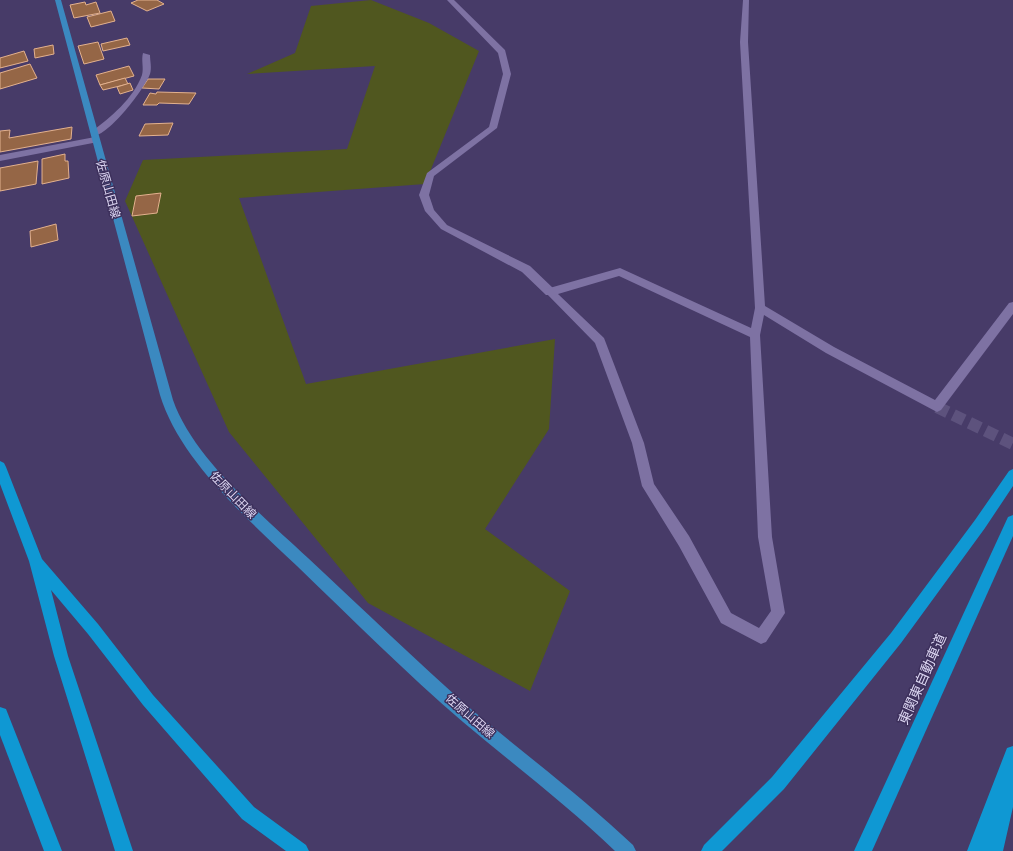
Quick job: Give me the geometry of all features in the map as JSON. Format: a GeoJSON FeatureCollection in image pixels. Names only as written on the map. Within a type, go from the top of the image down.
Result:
{"type":"FeatureCollection","features":[{"type":"Feature","properties":{"kind":"highway"},"geometry":{"type":"LineString","coordinates":[[0,467],[36,561],[61,656],[124,851]]}},
{"type":"Feature","properties":{"kind":"highway"},"geometry":{"type":"LineString","coordinates":[[710,851],[778,783],[896,638],[980,524],[1013,475]]}},
{"type":"Feature","properties":{"kind":"highway","name":"東関東自動車道"},"geometry":{"type":"LineString","coordinates":[[863,851],[1013,521]]}},
{"type":"Feature","properties":{"kind":"highway"},"geometry":{"type":"LineString","coordinates":[[36,561],[93,629],[148,700],[248,813],[300,851]]}},
{"type":"Feature","properties":{"kind":"highway"},"geometry":{"type":"LineString","coordinates":[[0,715],[53,851]]}},
{"type":"Feature","properties":{"kind":"highway"},"geometry":{"type":"LineString","coordinates":[[976,851],[1013,754]]}},
{"type":"Feature","properties":{"kind":"highway"},"geometry":{"type":"LineString","coordinates":[[994,851],[1013,772]]}},
{"type":"Feature","properties":{"kind":"main road","name":"佐原山田線"},"geometry":{"type":"LineString","coordinates":[[58,0],[94,137],[172,411],[204,464],[244,507],[403,657],[467,715],[602,827],[627,851]]}},
{"type":"Feature","properties":{"kind":"street"},"geometry":{"type":"LineString","coordinates":[[450,0],[502,52],[507,74],[493,128],[430,175],[424,195],[430,212],[444,227],[526,269],[600,341],[635,436],[648,486],[684,541],[726,618],[761,637],[778,613],[766,537],[755,335],[760,308],[744,42],[746,0]]}},
{"type":"Feature","properties":{"kind":"street"},"geometry":{"type":"LineString","coordinates":[[0,158],[94,137],[129,101],[139,86],[147,73],[146,55]]}},
{"type":"Feature","properties":{"kind":"street"},"geometry":{"type":"LineString","coordinates":[[550,292],[620,272],[755,335]]}},
{"type":"Feature","properties":{"kind":"street"},"geometry":{"type":"LineString","coordinates":[[760,308],[830,350],[937,407],[1013,306]]}},
{"type":"Feature","properties":{"kind":"green space"},"geometry":{"type":"Polygon","coordinates":[[[371,0],[429,23],[479,51],[425,184],[239,198],[306,384],[555,339],[549,429],[485,529],[570,591],[530,691],[368,603],[229,432],[125,201],[143,160],[347,149],[375,66],[247,74],[295,53],[311,6],[371,0]]]}},
{"type":"Feature","properties":{"kind":"building"},"geometry":{"type":"Polygon","coordinates":[[[138,0],[157,0],[164,4],[147,11],[131,3],[138,0]]]}},
{"type":"Feature","properties":{"kind":"building"},"geometry":{"type":"Polygon","coordinates":[[[85,2],[86,5],[96,2],[100,13],[74,18],[70,5],[85,2]]]}},
{"type":"Feature","properties":{"kind":"building"},"geometry":{"type":"Polygon","coordinates":[[[111,11],[115,21],[91,27],[87,17],[111,11]]]}},
{"type":"Feature","properties":{"kind":"building"},"geometry":{"type":"Polygon","coordinates":[[[127,38],[130,45],[103,51],[101,44],[127,38]]]}},
{"type":"Feature","properties":{"kind":"building"},"geometry":{"type":"Polygon","coordinates":[[[98,42],[104,59],[84,64],[78,46],[98,42]]]}},
{"type":"Feature","properties":{"kind":"building"},"geometry":{"type":"Polygon","coordinates":[[[53,45],[54,54],[35,58],[34,49],[53,45]]]}},
{"type":"Feature","properties":{"kind":"building"},"geometry":{"type":"Polygon","coordinates":[[[24,51],[28,61],[0,68],[0,58],[24,51]]]}},
{"type":"Feature","properties":{"kind":"building"},"geometry":{"type":"Polygon","coordinates":[[[30,64],[37,78],[0,89],[0,73],[30,64]]]}},
{"type":"Feature","properties":{"kind":"building"},"geometry":{"type":"Polygon","coordinates":[[[129,66],[134,76],[100,85],[96,75],[129,66]]]}},
{"type":"Feature","properties":{"kind":"building"},"geometry":{"type":"Polygon","coordinates":[[[125,78],[128,84],[103,90],[100,85],[125,78]]]}},
{"type":"Feature","properties":{"kind":"building"},"geometry":{"type":"Polygon","coordinates":[[[148,79],[165,79],[159,89],[142,88],[148,79]]]}},
{"type":"Feature","properties":{"kind":"building"},"geometry":{"type":"Polygon","coordinates":[[[130,83],[133,90],[120,94],[117,87],[130,83]]]}},
{"type":"Feature","properties":{"kind":"building"},"geometry":{"type":"Polygon","coordinates":[[[157,92],[196,93],[189,104],[159,103],[157,105],[143,105],[150,93],[156,94],[157,92]]]}},
{"type":"Feature","properties":{"kind":"building"},"geometry":{"type":"Polygon","coordinates":[[[173,123],[168,135],[139,136],[145,124],[173,123]]]}},
{"type":"Feature","properties":{"kind":"building"},"geometry":{"type":"Polygon","coordinates":[[[72,127],[71,139],[0,152],[0,131],[10,130],[9,138],[72,127]]]}},
{"type":"Feature","properties":{"kind":"building"},"geometry":{"type":"Polygon","coordinates":[[[65,154],[65,161],[68,161],[69,178],[42,184],[42,159],[65,154]]]}},
{"type":"Feature","properties":{"kind":"building"},"geometry":{"type":"Polygon","coordinates":[[[38,161],[36,184],[0,191],[0,168],[38,161]]]}},
{"type":"Feature","properties":{"kind":"building"},"geometry":{"type":"Polygon","coordinates":[[[161,193],[157,213],[132,216],[136,196],[161,193]]]}},
{"type":"Feature","properties":{"kind":"building"},"geometry":{"type":"Polygon","coordinates":[[[56,224],[58,240],[31,247],[30,231],[56,224]]]}},
{"type":"Feature","properties":{"kind":"tunnel"},"geometry":{"type":"LineString","coordinates":[[937,407],[1013,444]]}}]}
